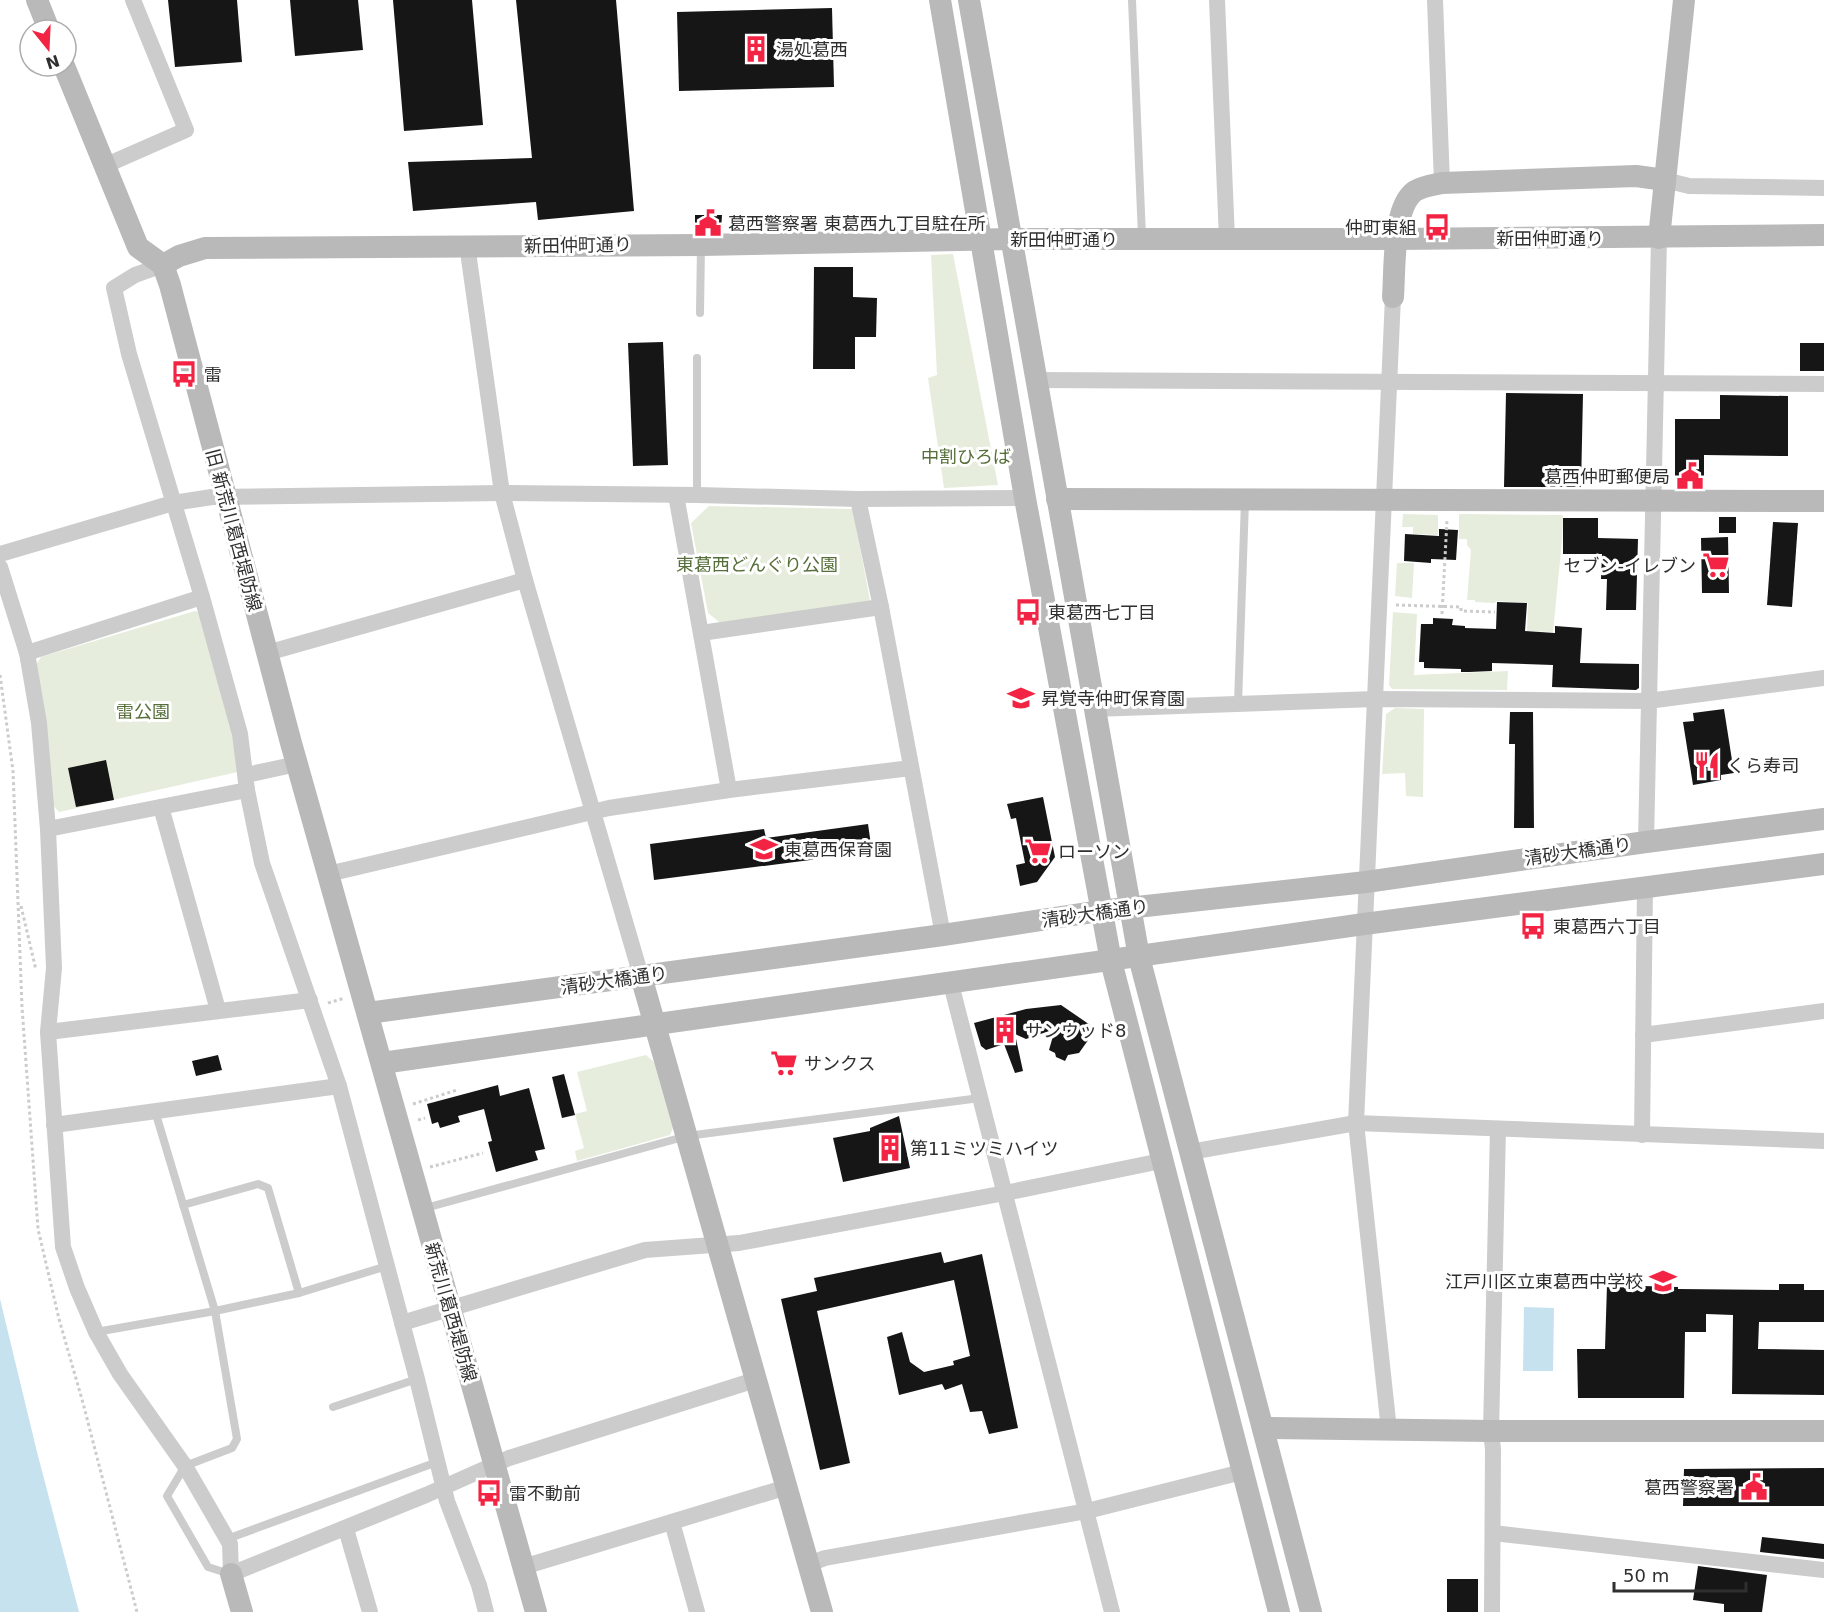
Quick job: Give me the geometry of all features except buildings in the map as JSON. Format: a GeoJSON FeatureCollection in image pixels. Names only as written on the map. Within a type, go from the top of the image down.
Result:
{"type":"FeatureCollection","features":[{"type":"Feature","properties":{"kind":"street"},"geometry":{"type":"LineString","coordinates":[[37,0],[44,18]]}},
{"type":"Feature","properties":{"kind":"street"},"geometry":{"type":"LineString","coordinates":[[104,166],[186,130],[133,0]]}},
{"type":"Feature","properties":{"kind":"street"},"geometry":{"type":"LineString","coordinates":[[940,0],[1025,498],[1100,911],[1161,1161],[1279,1612]]}},
{"type":"Feature","properties":{"kind":"street"},"geometry":{"type":"LineString","coordinates":[[969,0],[1139,957],[1311,1612]]}},
{"type":"Feature","properties":{"kind":"street"},"geometry":{"type":"LineString","coordinates":[[1217,0],[1227,239]]}},
{"type":"Feature","properties":{"kind":"street"},"geometry":{"type":"LineString","coordinates":[[1435,0],[1442,183]]}},
{"type":"Feature","properties":{"kind":"street"},"geometry":{"type":"LineString","coordinates":[[1646,842],[1659,238],[1684,0]]}},
{"type":"Feature","properties":{"kind":"street"},"geometry":{"type":"LineString","coordinates":[[69,78],[138,247],[163,265]]}},
{"type":"Feature","properties":{"kind":"street"},"geometry":{"type":"LineString","coordinates":[[1389,1430],[1356,1122],[1396,239],[1404,207],[1413,192],[1426,186],[1442,183],[1636,176],[1689,186],[1824,188]]}},
{"type":"Feature","properties":{"kind":"street","name":"新田仲町通り"},"geometry":{"type":"LineString","coordinates":[[163,265],[178,256],[205,248],[701,245],[1012,239],[1659,238],[1824,235]]}},
{"type":"Feature","properties":{"kind":"street"},"geometry":{"type":"LineString","coordinates":[[469,246],[469,260],[502,493],[525,580],[641,976],[822,1612]]}},
{"type":"Feature","properties":{"kind":"street"},"geometry":{"type":"LineString","coordinates":[[163,265],[135,275],[114,288],[129,354],[202,597],[240,734],[262,863],[318,1002],[447,1501],[479,1585],[486,1612]]}},
{"type":"Feature","properties":{"kind":"street","name":"旧 新荒川葛西堤防線"},"geometry":{"type":"LineString","coordinates":[[163,265],[176,302],[225,497],[297,764],[368,1012]]}},
{"type":"Feature","properties":{"kind":"street"},"geometry":{"type":"LineString","coordinates":[[1036,380],[1824,384]]}},
{"type":"Feature","properties":{"kind":"street"},"geometry":{"type":"LineString","coordinates":[[0,554],[173,503],[225,497],[502,493],[858,499],[1025,498]]}},
{"type":"Feature","properties":{"kind":"street"},"geometry":{"type":"LineString","coordinates":[[676,495],[729,790]]}},
{"type":"Feature","properties":{"kind":"street"},"geometry":{"type":"LineString","coordinates":[[858,499],[881,607],[943,935]]}},
{"type":"Feature","properties":{"kind":"street"},"geometry":{"type":"LineString","coordinates":[[1057,499],[1824,501]]}},
{"type":"Feature","properties":{"kind":"street"},"geometry":{"type":"LineString","coordinates":[[0,567],[27,653],[39,723],[48,829],[54,968],[48,1032],[63,1247],[96,1332],[120,1374],[185,1466],[230,1544],[231,1574],[242,1612]]}},
{"type":"Feature","properties":{"kind":"street"},"geometry":{"type":"LineString","coordinates":[[267,652],[525,580]]}},
{"type":"Feature","properties":{"kind":"street"},"geometry":{"type":"LineString","coordinates":[[27,653],[202,597]]}},
{"type":"Feature","properties":{"kind":"street"},"geometry":{"type":"LineString","coordinates":[[701,633],[881,607]]}},
{"type":"Feature","properties":{"kind":"street"},"geometry":{"type":"LineString","coordinates":[[1094,709],[1375,699],[1648,701],[1824,678]]}},
{"type":"Feature","properties":{"kind":"street"},"geometry":{"type":"LineString","coordinates":[[48,829],[161,807],[247,783],[297,764]]}},
{"type":"Feature","properties":{"kind":"street"},"geometry":{"type":"LineString","coordinates":[[328,874],[593,811],[729,790],[910,768]]}},
{"type":"Feature","properties":{"kind":"street"},"geometry":{"type":"LineString","coordinates":[[161,807],[218,1011]]}},
{"type":"Feature","properties":{"kind":"street","name":"清砂大橋通り"},"geometry":{"type":"LineString","coordinates":[[368,1012],[943,935],[1129,907],[1366,882],[1824,819]]}},
{"type":"Feature","properties":{"kind":"street"},"geometry":{"type":"LineString","coordinates":[[382,1063],[1364,924],[1824,864]]}},
{"type":"Feature","properties":{"kind":"street"},"geometry":{"type":"LineString","coordinates":[[1642,1135],[1646,887]]}},
{"type":"Feature","properties":{"kind":"street"},"geometry":{"type":"LineString","coordinates":[[951,984],[1112,1612]]}},
{"type":"Feature","properties":{"kind":"street"},"geometry":{"type":"LineString","coordinates":[[48,1032],[218,1011],[318,1002]]}},
{"type":"Feature","properties":{"kind":"street"},"geometry":{"type":"LineString","coordinates":[[1643,1035],[1824,1011]]}},
{"type":"Feature","properties":{"kind":"street","name":"新荒川葛西堤防線"},"geometry":{"type":"LineString","coordinates":[[368,1012],[536,1612]]}},
{"type":"Feature","properties":{"kind":"street"},"geometry":{"type":"LineString","coordinates":[[54,1125],[339,1086]]}},
{"type":"Feature","properties":{"kind":"street"},"geometry":{"type":"LineString","coordinates":[[1190,1152],[1356,1122],[1824,1141]]}},
{"type":"Feature","properties":{"kind":"street"},"geometry":{"type":"LineString","coordinates":[[1492,1612],[1491,1431],[1498,1129]]}},
{"type":"Feature","properties":{"kind":"street"},"geometry":{"type":"LineString","coordinates":[[402,1323],[645,1250],[739,1243],[1005,1194],[1161,1161]]}},
{"type":"Feature","properties":{"kind":"street"},"geometry":{"type":"LineString","coordinates":[[231,1574],[346,1528],[494,1464],[755,1380]]}},
{"type":"Feature","properties":{"kind":"street"},"geometry":{"type":"LineString","coordinates":[[1263,1428],[1824,1431]]}},
{"type":"Feature","properties":{"kind":"street"},"geometry":{"type":"LineString","coordinates":[[809,1564],[825,1558],[1087,1511],[1242,1472]]}},
{"type":"Feature","properties":{"kind":"street"},"geometry":{"type":"LineString","coordinates":[[523,1567],[787,1487]]}},
{"type":"Feature","properties":{"kind":"street"},"geometry":{"type":"LineString","coordinates":[[672,1522],[697,1612]]}},
{"type":"Feature","properties":{"kind":"street"},"geometry":{"type":"LineString","coordinates":[[346,1528],[370,1612]]}},
{"type":"Feature","properties":{"kind":"street"},"geometry":{"type":"LineString","coordinates":[[1493,1533],[1824,1570]]}},
{"type":"Feature","properties":{"kind":"lane"},"geometry":{"type":"LineString","coordinates":[[1132,0],[1142,239]]}},
{"type":"Feature","properties":{"kind":"lane"},"geometry":{"type":"LineString","coordinates":[[700,313],[701,245]]}},
{"type":"Feature","properties":{"kind":"lane"},"geometry":{"type":"LineString","coordinates":[[697,358],[697,495]]}},
{"type":"Feature","properties":{"kind":"lane"},"geometry":{"type":"LineString","coordinates":[[1238,705],[1245,499]]}},
{"type":"Feature","properties":{"kind":"lane"},"geometry":{"type":"LineString","coordinates":[[422,1209],[687,1136],[980,1098]]}},
{"type":"Feature","properties":{"kind":"lane"},"geometry":{"type":"LineString","coordinates":[[156,1111],[215,1311],[237,1439],[232,1448],[185,1466],[167,1496],[208,1567],[231,1574]]}},
{"type":"Feature","properties":{"kind":"lane"},"geometry":{"type":"LineString","coordinates":[[183,1204],[258,1184],[268,1188],[299,1293]]}},
{"type":"Feature","properties":{"kind":"lane"},"geometry":{"type":"LineString","coordinates":[[96,1332],[215,1311],[299,1293],[387,1266]]}},
{"type":"Feature","properties":{"kind":"lane"},"geometry":{"type":"LineString","coordinates":[[333,1407],[417,1379]]}},
{"type":"Feature","properties":{"kind":"lane"},"geometry":{"type":"LineString","coordinates":[[227,1539],[437,1462]]}},
{"type":"Feature","properties":{"kind":"path"},"geometry":{"type":"LineString","coordinates":[[1442,614],[1448,500]]}},
{"type":"Feature","properties":{"kind":"path"},"geometry":{"type":"LineString","coordinates":[[1379,604],[1461,607],[1461,611],[1495,612]]}},
{"type":"Feature","properties":{"kind":"path"},"geometry":{"type":"LineString","coordinates":[[19,902],[36,973]]}},
{"type":"Feature","properties":{"kind":"path"},"geometry":{"type":"LineString","coordinates":[[318,1002],[352,996]]}},
{"type":"Feature","properties":{"kind":"path"},"geometry":{"type":"LineString","coordinates":[[410,1098],[412,1105],[457,1090]]}},
{"type":"Feature","properties":{"kind":"path"},"geometry":{"type":"LineString","coordinates":[[415,1185],[434,1179],[430,1166],[483,1153]]}},
{"type":"Feature","properties":{"kind":"green space","name":"中割ひろば"},"geometry":{"type":"Polygon","coordinates":[[[953,254],[998,485],[944,488],[928,378],[937,375],[931,255],[953,254]]]}},
{"type":"Feature","properties":{"kind":"green space","name":"東葛西どんぐり公園"},"geometry":{"type":"Polygon","coordinates":[[[709,506],[853,509],[870,601],[724,626],[708,613],[691,523],[709,506]]]}},
{"type":"Feature","properties":{"kind":"green space"},"geometry":{"type":"Polygon","coordinates":[[[1403,514],[1438,515],[1438,535],[1413,534],[1413,527],[1402,527],[1403,514]]]}},
{"type":"Feature","properties":{"kind":"green space"},"geometry":{"type":"Polygon","coordinates":[[[1459,514],[1563,515],[1553,632],[1527,631],[1528,603],[1467,600],[1471,550],[1467,545],[1467,539],[1459,539],[1459,514]]]}},
{"type":"Feature","properties":{"kind":"green space"},"geometry":{"type":"Polygon","coordinates":[[[1397,563],[1414,563],[1412,598],[1395,596],[1397,563]]]}},
{"type":"Feature","properties":{"kind":"green space","name":"雷公園"},"geometry":{"type":"Polygon","coordinates":[[[195,611],[201,613],[242,771],[59,812],[52,804],[36,665],[41,657],[195,611]]]}},
{"type":"Feature","properties":{"kind":"green space"},"geometry":{"type":"Polygon","coordinates":[[[1393,612],[1417,614],[1414,675],[1508,671],[1507,690],[1392,689],[1389,685],[1393,612]]]}},
{"type":"Feature","properties":{"kind":"green space"},"geometry":{"type":"Polygon","coordinates":[[[1395,708],[1424,709],[1423,797],[1406,796],[1405,773],[1382,774],[1386,714],[1395,708]]]}},
{"type":"Feature","properties":{"kind":"green space"},"geometry":{"type":"Polygon","coordinates":[[[646,1055],[654,1062],[673,1128],[670,1135],[577,1161],[575,1151],[584,1148],[575,1114],[587,1111],[577,1072],[646,1055]]]}},
{"type":"Feature","properties":{"kind":"water"},"geometry":{"type":"Polygon","coordinates":[[[0,1299],[37,1452],[79,1612],[0,1612],[0,1299]]]}},
{"type":"Feature","properties":{"kind":"water"},"geometry":{"type":"Polygon","coordinates":[[[1524,1307],[1554,1308],[1553,1371],[1523,1371],[1524,1307]]]}},
{"type":"Feature","properties":{"kind":"place","name":"湯処葛西"},"geometry":{"type":"Point","coordinates":[756,49]}},
{"type":"Feature","properties":{"kind":"place","name":"葛西警察署 東葛西九丁目駐在所"},"geometry":{"type":"Point","coordinates":[708,223]}},
{"type":"Feature","properties":{"kind":"place","name":"仲町東組"},"geometry":{"type":"Point","coordinates":[1437,227]}},
{"type":"Feature","properties":{"kind":"place","name":"雷"},"geometry":{"type":"Point","coordinates":[184,374]}},
{"type":"Feature","properties":{"kind":"place","name":"葛西仲町郵便局"},"geometry":{"type":"Point","coordinates":[1690,476]}},
{"type":"Feature","properties":{"kind":"place","name":"セブン-イレブン"},"geometry":{"type":"Point","coordinates":[1716,565]}},
{"type":"Feature","properties":{"kind":"place","name":"東葛西七丁目"},"geometry":{"type":"Point","coordinates":[1028,612]}},
{"type":"Feature","properties":{"kind":"place","name":"昇覚寺仲町保育園"},"geometry":{"type":"Point","coordinates":[1021,698]}},
{"type":"Feature","properties":{"kind":"place","name":"くら寿司"},"geometry":{"type":"Point","coordinates":[1707,765]}},
{"type":"Feature","properties":{"kind":"place","name":"東葛西保育園"},"geometry":{"type":"Point","coordinates":[764,849]}},
{"type":"Feature","properties":{"kind":"place","name":"ローソン"},"geometry":{"type":"Point","coordinates":[1038,851]}},
{"type":"Feature","properties":{"kind":"place","name":"東葛西六丁目"},"geometry":{"type":"Point","coordinates":[1533,926]}},
{"type":"Feature","properties":{"kind":"place","name":"サンウッド8"},"geometry":{"type":"Point","coordinates":[1005,1030]}},
{"type":"Feature","properties":{"kind":"place","name":"サンクス"},"geometry":{"type":"Point","coordinates":[784,1063]}},
{"type":"Feature","properties":{"kind":"place","name":"第11ミツミハイツ"},"geometry":{"type":"Point","coordinates":[890,1148]}},
{"type":"Feature","properties":{"kind":"place","name":"江戸川区立東葛西中学校"},"geometry":{"type":"Point","coordinates":[1663,1281]}},
{"type":"Feature","properties":{"kind":"place","name":"葛西警察署"},"geometry":{"type":"Point","coordinates":[1754,1487]}},
{"type":"Feature","properties":{"kind":"place","name":"雷不動前"},"geometry":{"type":"Point","coordinates":[489,1493]}}]}
